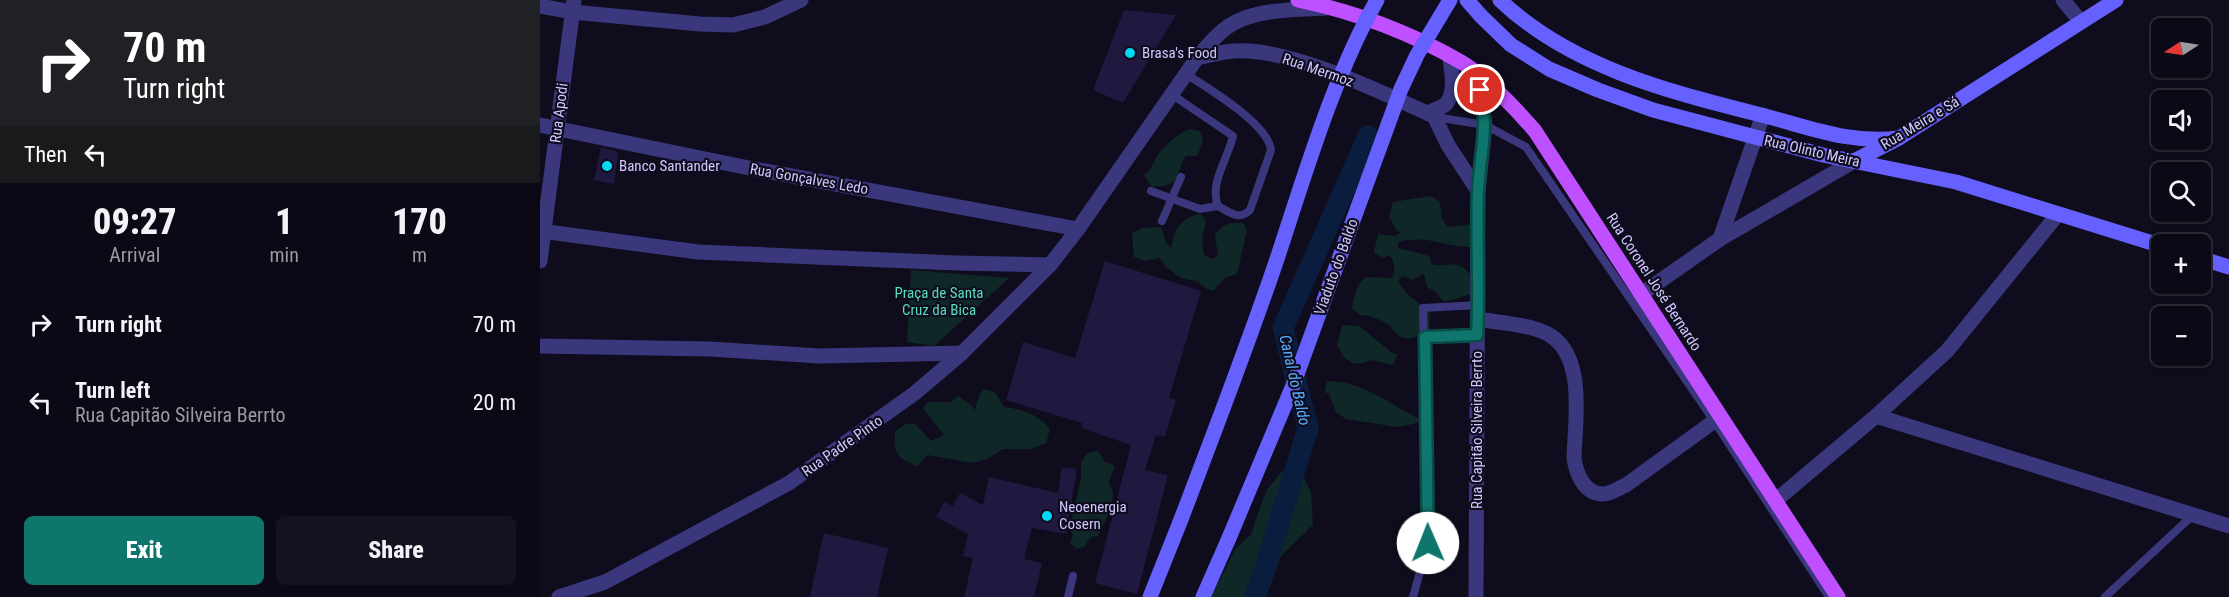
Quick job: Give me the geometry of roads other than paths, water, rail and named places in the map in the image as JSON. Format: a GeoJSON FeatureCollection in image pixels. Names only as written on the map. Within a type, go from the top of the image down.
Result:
{"type":"FeatureCollection","features":[{"type":"Feature","properties":{"kind":"main road","name":"Rua Coronel José Bernardo"},"geometry":{"type":"LineString","coordinates":[[1298,0],[1329,7],[1396,30],[1450,57],[1468,68],[1504,98],[1535,131],[1717,419],[1775,501],[1838,597]]}},
{"type":"Feature","properties":{"kind":"main road"},"geometry":{"type":"LineString","coordinates":[[1150,597],[1246,348],[1326,117],[1347,63],[1377,0]]}},
{"type":"Feature","properties":{"kind":"main road","name":"Viaduto do Baldo"},"geometry":{"type":"LineString","coordinates":[[1203,597],[1292,388],[1401,89],[1417,56],[1450,0]]}},
{"type":"Feature","properties":{"kind":"main road","name":"Rua Olinto Meira"},"geometry":{"type":"LineString","coordinates":[[1467,0],[1511,45],[1550,69],[1653,110],[1755,139],[1956,182],[2151,243]]}},
{"type":"Feature","properties":{"kind":"main road","name":"Rua Olinto Meira"},"geometry":{"type":"LineString","coordinates":[[1500,0],[1540,33],[1573,52],[1623,74],[1672,91],[1859,140],[1876,141],[1899,138]]}},
{"type":"Feature","properties":{"kind":"main road","name":"Rua Meira e Sá"},"geometry":{"type":"LineString","coordinates":[[1854,161],[1899,138],[2116,0]]}},
{"type":"Feature","properties":{"kind":"main road"},"geometry":{"type":"LineString","coordinates":[[2211,261],[2229,267]]}},
{"type":"Feature","properties":{"kind":"street"},"geometry":{"type":"LineString","coordinates":[[540,6],[573,6],[699,24],[734,25],[765,17],[801,0]]}},
{"type":"Feature","properties":{"kind":"street"},"geometry":{"type":"LineString","coordinates":[[2063,0],[2081,22]]}},
{"type":"Feature","properties":{"kind":"street","name":"Rua Apodi"},"geometry":{"type":"LineString","coordinates":[[540,261],[542,231],[573,6]]}},
{"type":"Feature","properties":{"kind":"street"},"geometry":{"type":"LineString","coordinates":[[1078,228],[1197,58],[1219,33],[1236,22],[1257,14],[1329,7]]}},
{"type":"Feature","properties":{"kind":"street","name":"Rua Mermoz"},"geometry":{"type":"LineString","coordinates":[[1197,58],[1235,51],[1257,52],[1290,59],[1377,90],[1430,115]]}},
{"type":"Feature","properties":{"kind":"street"},"geometry":{"type":"LineString","coordinates":[[1450,57],[1452,90],[1450,97],[1445,105],[1430,115],[1478,191]]}},
{"type":"Feature","properties":{"kind":"street","name":"Rua Capitão Silveira Berrto"},"geometry":{"type":"LineString","coordinates":[[1468,68],[1480,90],[1485,125],[1478,191],[1479,312],[1470,336],[1476,597]]}},
{"type":"Feature","properties":{"kind":"street"},"geometry":{"type":"LineString","coordinates":[[1720,239],[1763,116]]}},
{"type":"Feature","properties":{"kind":"street","name":"Rua Gonçalves Ledo"},"geometry":{"type":"LineString","coordinates":[[540,125],[748,168],[1078,228]]}},
{"type":"Feature","properties":{"kind":"street","name":"Rua Meira e Sá"},"geometry":{"type":"LineString","coordinates":[[1640,295],[1720,239],[1854,161]]}},
{"type":"Feature","properties":{"kind":"street"},"geometry":{"type":"LineString","coordinates":[[1775,501],[1876,416],[1947,351],[2058,213]]}},
{"type":"Feature","properties":{"kind":"street","name":"Rua Padre Pinto"},"geometry":{"type":"LineString","coordinates":[[559,597],[605,582],[789,483],[915,393],[962,353],[1050,265],[1078,228]]}},
{"type":"Feature","properties":{"kind":"street"},"geometry":{"type":"LineString","coordinates":[[542,231],[698,252],[1050,265]]}},
{"type":"Feature","properties":{"kind":"street"},"geometry":{"type":"LineString","coordinates":[[1479,312],[1538,330],[1549,335],[1561,345],[1572,366],[1576,386],[1574,458],[1576,468],[1585,485],[1597,493],[1612,492],[1626,485],[1717,419]]}},
{"type":"Feature","properties":{"kind":"street"},"geometry":{"type":"LineString","coordinates":[[540,346],[710,349],[819,356],[962,353]]}},
{"type":"Feature","properties":{"kind":"street"},"geometry":{"type":"LineString","coordinates":[[1876,416],[2229,526]]}},
{"type":"Feature","properties":{"kind":"lane"},"geometry":{"type":"LineString","coordinates":[[1151,191],[1200,209],[1218,206],[1238,216],[1245,214],[1250,210],[1271,150],[1270,141],[1234,106],[1186,74]]}},
{"type":"Feature","properties":{"kind":"lane"},"geometry":{"type":"LineString","coordinates":[[1171,94],[1233,136],[1215,187],[1214,197],[1218,206]]}},
{"type":"Feature","properties":{"kind":"lane","name":"Rua Coronel José Bernardo"},"geometry":{"type":"LineString","coordinates":[[1430,115],[1485,125],[1526,147],[1717,419],[1829,597]]}},
{"type":"Feature","properties":{"kind":"lane"},"geometry":{"type":"LineString","coordinates":[[1162,221],[1181,177]]}},
{"type":"Feature","properties":{"kind":"lane"},"geometry":{"type":"LineString","coordinates":[[1413,597],[1428,543],[1423,308],[1463,306],[1479,312]]}},
{"type":"Feature","properties":{"kind":"lane"},"geometry":{"type":"LineString","coordinates":[[1425,337],[1470,336]]}},
{"type":"Feature","properties":{"kind":"lane"},"geometry":{"type":"LineString","coordinates":[[2105,597],[2193,515]]}},
{"type":"Feature","properties":{"kind":"lane"},"geometry":{"type":"LineString","coordinates":[[1068,597],[1074,576]]}},
{"type":"Feature","properties":{"kind":"waterway","name":"Canal do Baldo"},"geometry":{"type":"LineString","coordinates":[[1254,597],[1262,578],[1308,428],[1283,328],[1368,136]]}},
{"type":"Feature","properties":{"kind":"place","name":"Brasa's Food"},"geometry":{"type":"Point","coordinates":[1130,53]}},
{"type":"Feature","properties":{"kind":"place","name":"Banco Santander"},"geometry":{"type":"Point","coordinates":[607,166]}},
{"type":"Feature","properties":{"kind":"place","name":"Neoenergia Cosern"},"geometry":{"type":"Point","coordinates":[1047,516]}},
{"type":"Feature","properties":{"kind":"park label","name":"Praça de Santa Cruz da Bica"},"geometry":{"type":"Point","coordinates":[939,302]}}]}
